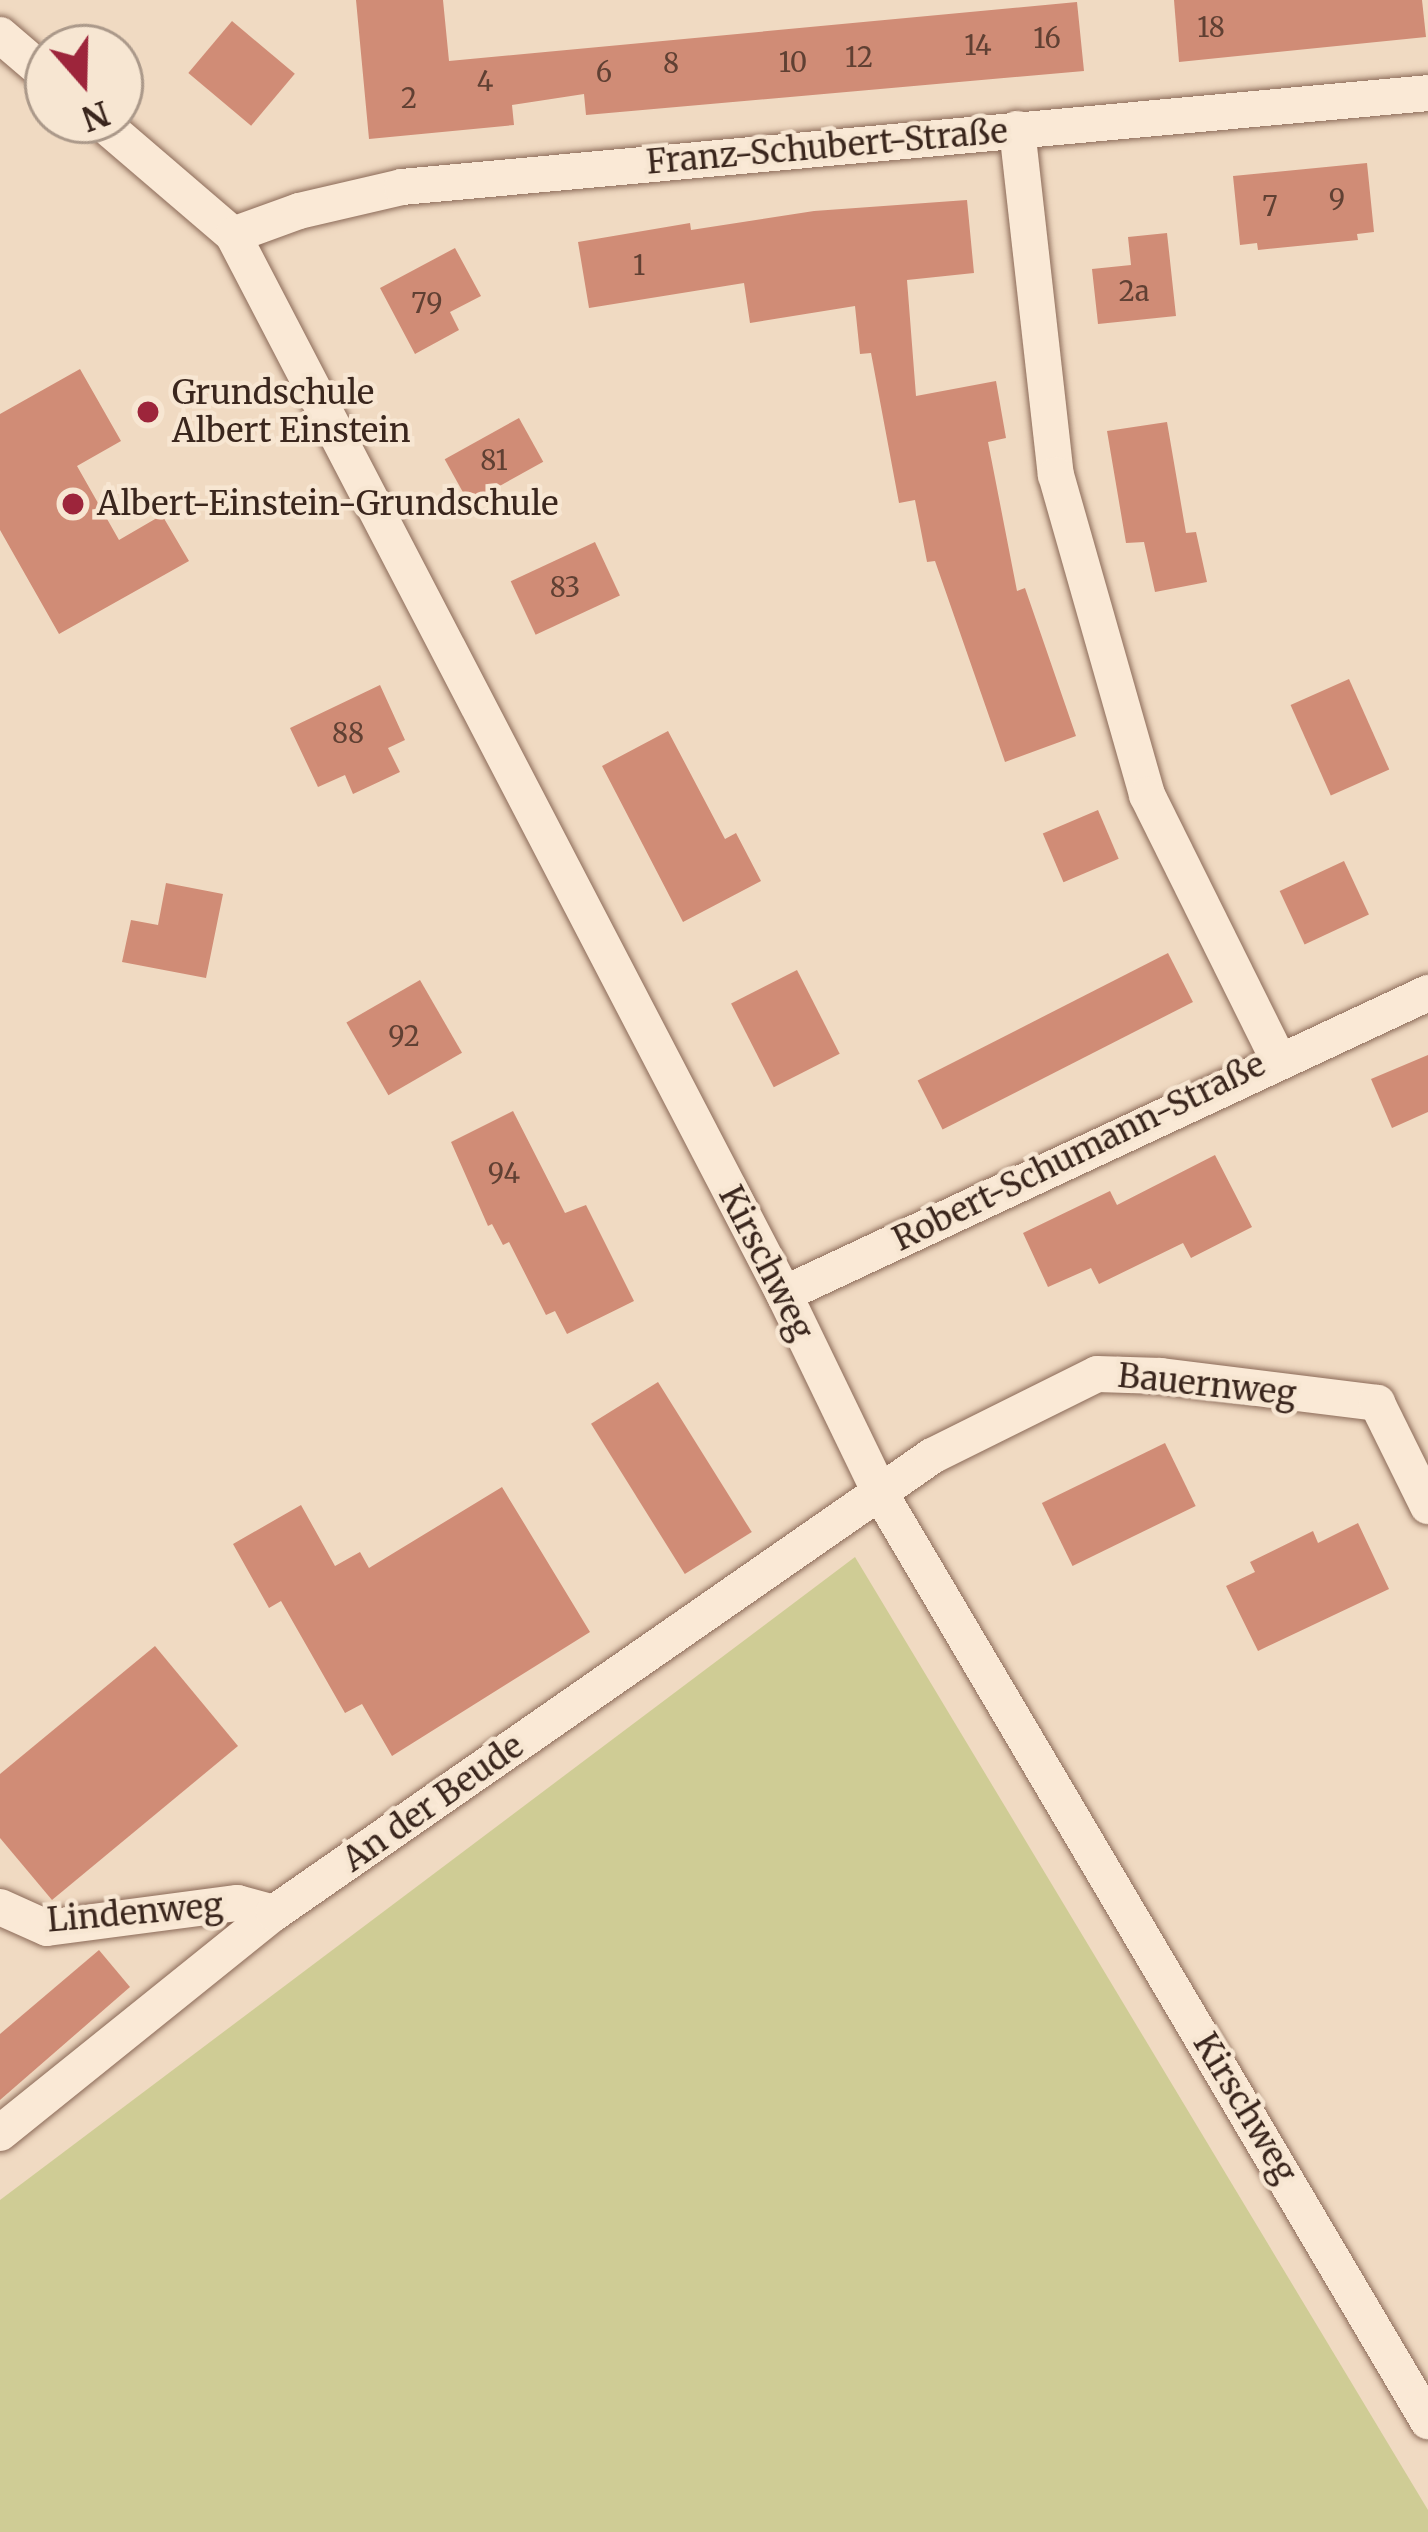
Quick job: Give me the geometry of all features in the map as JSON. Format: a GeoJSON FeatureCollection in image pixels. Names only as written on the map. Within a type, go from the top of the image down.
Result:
{"type":"FeatureCollection","features":[{"type":"Feature","properties":{"kind":"street"},"geometry":{"type":"LineString","coordinates":[[0,35],[24,56]]}},
{"type":"Feature","properties":{"kind":"street","name":"Franz-Schubert-Straße"},"geometry":{"type":"LineString","coordinates":[[233,235],[299,211],[403,188],[1428,93]]}},
{"type":"Feature","properties":{"kind":"street","name":"Robert-Schumann-Straße"},"geometry":{"type":"LineString","coordinates":[[784,1294],[1278,1059],[1147,795],[1063,498],[1017,129]]}},
{"type":"Feature","properties":{"kind":"street","name":"Kirschweg"},"geometry":{"type":"LineString","coordinates":[[127,144],[233,235],[784,1294],[880,1493],[1428,2421]]}},
{"type":"Feature","properties":{"kind":"street"},"geometry":{"type":"LineString","coordinates":[[1278,1059],[1428,993]]}},
{"type":"Feature","properties":{"kind":"street","name":"Bauernweg"},"geometry":{"type":"LineString","coordinates":[[880,1493],[932,1456],[1097,1374],[1161,1376],[1377,1403],[1428,1507]]}},
{"type":"Feature","properties":{"kind":"street","name":"An der Beude"},"geometry":{"type":"LineString","coordinates":[[0,2133],[274,1913],[880,1493]]}},
{"type":"Feature","properties":{"kind":"street","name":"Lindenweg"},"geometry":{"type":"LineString","coordinates":[[0,1907],[47,1928],[237,1903],[274,1913]]}},
{"type":"Feature","properties":{"kind":"shaded area"},"geometry":{"type":"Polygon","coordinates":[[[855,1557],[1428,2510],[1428,2532],[0,2532],[0,2200],[855,1557]]]}},
{"type":"Feature","properties":{"kind":"building"},"geometry":{"type":"Polygon","coordinates":[[[356,0],[443,0],[449,61],[1077,2],[1084,71],[586,115],[584,94],[512,105],[514,125],[369,139],[356,0]]]}},
{"type":"Feature","properties":{"kind":"building"},"geometry":{"type":"Polygon","coordinates":[[[1174,0],[1422,0],[1426,37],[1179,62],[1174,0]]]}},
{"type":"Feature","properties":{"kind":"building"},"geometry":{"type":"Polygon","coordinates":[[[232,21],[295,74],[251,126],[188,73],[232,21]]]}},
{"type":"Feature","properties":{"kind":"building"},"geometry":{"type":"Polygon","coordinates":[[[1367,163],[1374,232],[1357,234],[1358,240],[1258,250],[1257,243],[1240,245],[1233,176],[1367,163]]]}},
{"type":"Feature","properties":{"kind":"building"},"geometry":{"type":"Polygon","coordinates":[[[967,200],[974,273],[907,280],[916,396],[996,381],[1006,438],[988,442],[1017,591],[1025,588],[1076,736],[1005,762],[935,561],[927,562],[915,500],[899,503],[871,353],[860,354],[855,306],[750,323],[744,283],[589,308],[578,242],[690,223],[691,230],[814,211],[967,200]]]}},
{"type":"Feature","properties":{"kind":"building"},"geometry":{"type":"Polygon","coordinates":[[[1167,233],[1176,316],[1098,324],[1092,269],[1131,265],[1128,237],[1167,233]]]}},
{"type":"Feature","properties":{"kind":"building"},"geometry":{"type":"Polygon","coordinates":[[[455,248],[481,296],[450,312],[459,330],[415,354],[380,288],[455,248]]]}},
{"type":"Feature","properties":{"kind":"building","name":"Albert-Einstein-Grundschule"},"geometry":{"type":"Polygon","coordinates":[[[80,369],[121,441],[77,466],[119,540],[162,515],[189,561],[59,634],[0,530],[0,414],[80,369]]]}},
{"type":"Feature","properties":{"kind":"building"},"geometry":{"type":"Polygon","coordinates":[[[519,418],[543,462],[469,503],[445,459],[519,418]]]}},
{"type":"Feature","properties":{"kind":"building"},"geometry":{"type":"Polygon","coordinates":[[[1167,422],[1186,533],[1196,532],[1207,582],[1155,592],[1144,542],[1126,543],[1107,431],[1167,422]]]}},
{"type":"Feature","properties":{"kind":"building"},"geometry":{"type":"Polygon","coordinates":[[[595,542],[620,595],[536,635],[511,581],[595,542]]]}},
{"type":"Feature","properties":{"kind":"building"},"geometry":{"type":"Polygon","coordinates":[[[1349,679],[1389,769],[1331,795],[1291,705],[1349,679]]]}},
{"type":"Feature","properties":{"kind":"building"},"geometry":{"type":"Polygon","coordinates":[[[380,685],[405,740],[388,748],[400,772],[353,794],[345,775],[318,787],[290,728],[380,685]]]}},
{"type":"Feature","properties":{"kind":"building"},"geometry":{"type":"Polygon","coordinates":[[[668,731],[725,839],[736,833],[761,881],[683,922],[602,766],[668,731]]]}},
{"type":"Feature","properties":{"kind":"building"},"geometry":{"type":"Polygon","coordinates":[[[1098,810],[1119,859],[1063,882],[1043,833],[1098,810]]]}},
{"type":"Feature","properties":{"kind":"building"},"geometry":{"type":"Polygon","coordinates":[[[1344,861],[1369,914],[1305,944],[1280,891],[1344,861]]]}},
{"type":"Feature","properties":{"kind":"building"},"geometry":{"type":"Polygon","coordinates":[[[166,883],[223,894],[206,978],[122,962],[131,920],[158,925],[166,883]]]}},
{"type":"Feature","properties":{"kind":"building"},"geometry":{"type":"Polygon","coordinates":[[[1168,953],[1193,1002],[943,1130],[918,1081],[1168,953]]]}},
{"type":"Feature","properties":{"kind":"building"},"geometry":{"type":"Polygon","coordinates":[[[797,970],[840,1054],[774,1087],[731,1004],[797,970]]]}},
{"type":"Feature","properties":{"kind":"building"},"geometry":{"type":"Polygon","coordinates":[[[420,980],[462,1053],[388,1095],[346,1022],[420,980]]]}},
{"type":"Feature","properties":{"kind":"building"},"geometry":{"type":"Polygon","coordinates":[[[1428,1055],[1428,1112],[1392,1128],[1371,1079],[1428,1055]]]}},
{"type":"Feature","properties":{"kind":"building"},"geometry":{"type":"Polygon","coordinates":[[[513,1111],[565,1213],[586,1205],[634,1301],[567,1334],[555,1311],[546,1315],[509,1242],[503,1245],[492,1224],[488,1226],[451,1142],[513,1111]]]}},
{"type":"Feature","properties":{"kind":"building"},"geometry":{"type":"Polygon","coordinates":[[[1215,1155],[1252,1227],[1191,1258],[1183,1243],[1099,1284],[1091,1268],[1048,1287],[1023,1233],[1110,1191],[1117,1205],[1215,1155]]]}},
{"type":"Feature","properties":{"kind":"building"},"geometry":{"type":"Polygon","coordinates":[[[658,1382],[752,1532],[685,1574],[591,1424],[658,1382]]]}},
{"type":"Feature","properties":{"kind":"building"},"geometry":{"type":"Polygon","coordinates":[[[1165,1443],[1196,1506],[1073,1566],[1042,1503],[1165,1443]]]}},
{"type":"Feature","properties":{"kind":"building"},"geometry":{"type":"Polygon","coordinates":[[[502,1487],[590,1632],[392,1756],[362,1704],[345,1713],[281,1601],[269,1608],[233,1544],[301,1505],[335,1566],[360,1552],[369,1568],[502,1487]]]}},
{"type":"Feature","properties":{"kind":"building"},"geometry":{"type":"Polygon","coordinates":[[[1358,1523],[1389,1589],[1258,1651],[1226,1586],[1255,1572],[1250,1562],[1313,1531],[1318,1543],[1358,1523]]]}},
{"type":"Feature","properties":{"kind":"building"},"geometry":{"type":"Polygon","coordinates":[[[155,1646],[238,1746],[52,1900],[0,1838],[0,1774],[155,1646]]]}},
{"type":"Feature","properties":{"kind":"building"},"geometry":{"type":"Polygon","coordinates":[[[99,1950],[130,1987],[0,2100],[0,2034],[99,1950]]]}},
{"type":"Feature","properties":{"kind":"place","name":"Grundschule Albert Einstein"},"geometry":{"type":"Point","coordinates":[148,412]}},
{"type":"Feature","properties":{"kind":"place","name":"Albert-Einstein-Grundschule"},"geometry":{"type":"Point","coordinates":[73,504]}}]}
